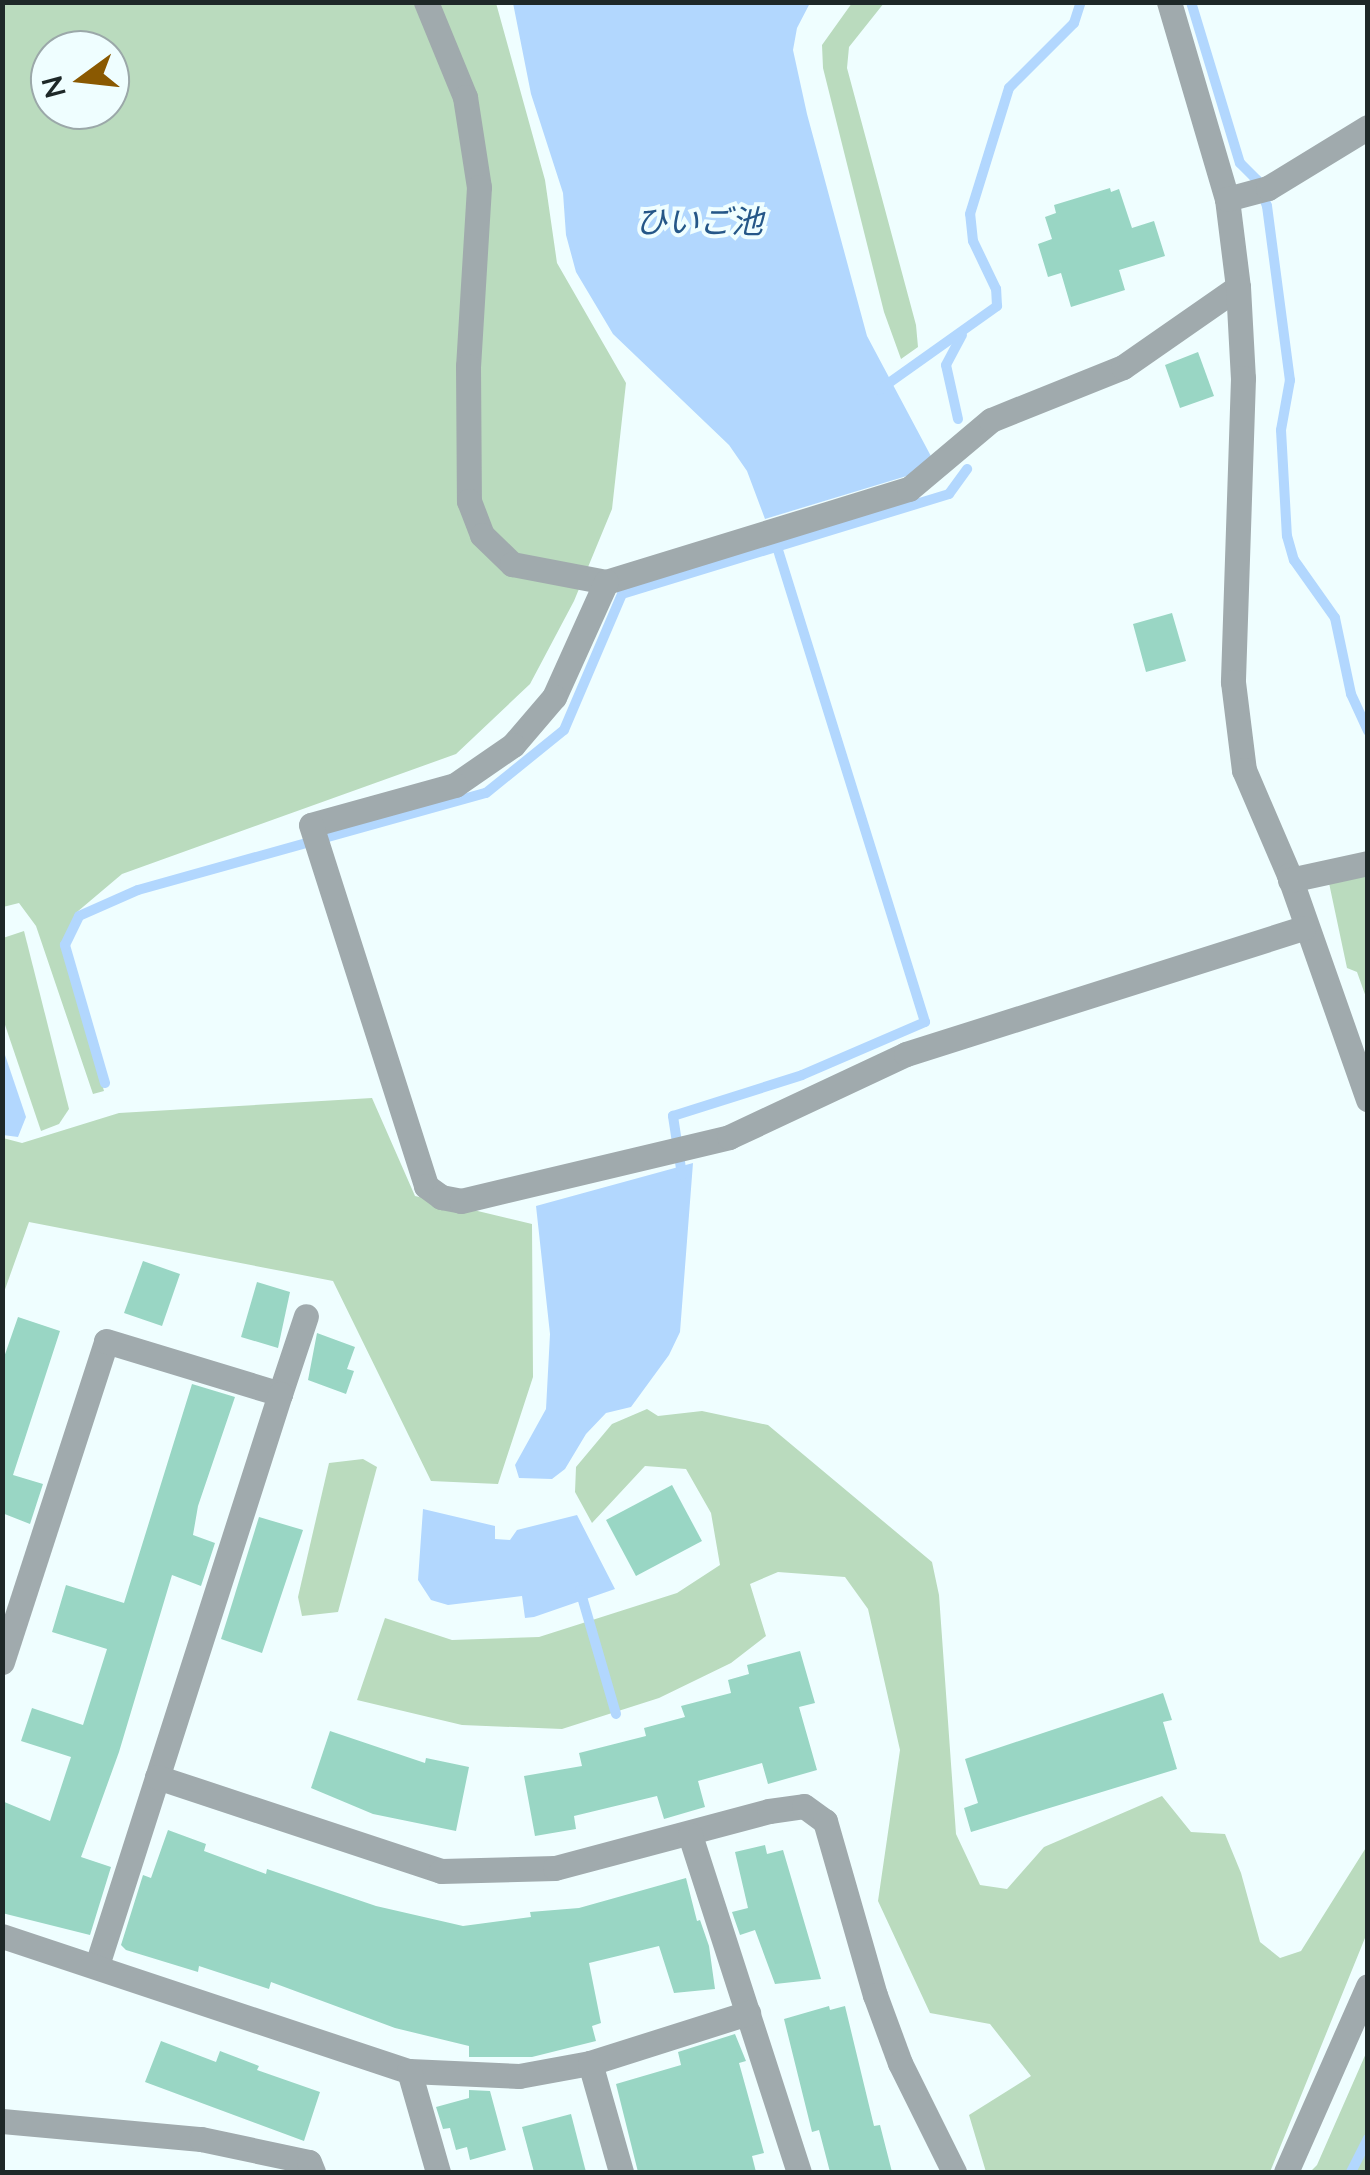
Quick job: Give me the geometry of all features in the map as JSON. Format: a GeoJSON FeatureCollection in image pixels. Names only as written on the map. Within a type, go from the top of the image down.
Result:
{"type":"FeatureCollection","features":[{"type":"Feature","properties":{"kind":"street"},"geometry":{"type":"LineString","coordinates":[[426,2],[465,97],[480,187],[468,366],[469,501],[482,535],[512,564],[606,582],[909,488],[990,420],[1123,367],[1238,287]]}},
{"type":"Feature","properties":{"kind":"street"},"geometry":{"type":"LineString","coordinates":[[1170,2],[1249,193],[1238,287],[1243,378],[1233,682],[1244,770],[1290,880],[1368,1098]]}},
{"type":"Feature","properties":{"kind":"street"},"geometry":{"type":"LineString","coordinates":[[1249,193],[1368,128]]}},
{"type":"Feature","properties":{"kind":"street"},"geometry":{"type":"LineString","coordinates":[[606,582],[554,697],[513,745],[455,784],[311,824],[426,1186],[441,1197],[461,1201],[747,1131],[906,1054],[1304,928]]}},
{"type":"Feature","properties":{"kind":"street"},"geometry":{"type":"LineString","coordinates":[[1290,880],[1368,862]]}},
{"type":"Feature","properties":{"kind":"street"},"geometry":{"type":"LineString","coordinates":[[97,1965],[306,1316]]}},
{"type":"Feature","properties":{"kind":"street"},"geometry":{"type":"LineString","coordinates":[[2,1662],[106,1341],[280,1394]]}},
{"type":"Feature","properties":{"kind":"street"},"geometry":{"type":"LineString","coordinates":[[157,1777],[441,1871],[556,1868],[769,1811],[804,1806],[825,1820],[900,2063],[954,2172]]}},
{"type":"Feature","properties":{"kind":"street"},"geometry":{"type":"LineString","coordinates":[[690,1835],[799,2172]]}},
{"type":"Feature","properties":{"kind":"street"},"geometry":{"type":"LineString","coordinates":[[2,1936],[409,2071],[519,2076],[590,2063],[748,2013]]}},
{"type":"Feature","properties":{"kind":"street"},"geometry":{"type":"LineString","coordinates":[[1286,2172],[1368,1986]]}},
{"type":"Feature","properties":{"kind":"street"},"geometry":{"type":"LineString","coordinates":[[590,2063],[621,2172]]}},
{"type":"Feature","properties":{"kind":"street"},"geometry":{"type":"LineString","coordinates":[[409,2071],[438,2172]]}},
{"type":"Feature","properties":{"kind":"street"},"geometry":{"type":"LineString","coordinates":[[2,2121],[201,2139],[309,2162],[313,2172]]}},
{"type":"Feature","properties":{"kind":"green space"},"geometry":{"type":"Polygon","coordinates":[[[3,3],[496,3],[545,180],[557,263],[626,383],[612,509],[574,601],[530,684],[456,754],[122,874],[77,912],[62,944],[104,1091],[93,1094],[36,926],[19,903],[3,907],[3,3]]]}},
{"type":"Feature","properties":{"kind":"green space"},"geometry":{"type":"Polygon","coordinates":[[[852,3],[884,3],[849,47],[847,68],[916,325],[918,347],[901,359],[884,312],[823,68],[822,45],[852,3]]]}},
{"type":"Feature","properties":{"kind":"green space"},"geometry":{"type":"Polygon","coordinates":[[[1367,871],[1367,1000],[1357,972],[1347,968],[1329,883],[1367,871]]]}},
{"type":"Feature","properties":{"kind":"green space"},"geometry":{"type":"Polygon","coordinates":[[[24,931],[69,1109],[59,1124],[41,1131],[3,1019],[3,938],[24,931]]]}},
{"type":"Feature","properties":{"kind":"green space"},"geometry":{"type":"Polygon","coordinates":[[[372,1098],[415,1196],[532,1224],[533,1377],[498,1484],[431,1481],[333,1281],[29,1222],[3,1295],[3,1138],[22,1143],[119,1113],[372,1098]]]}},
{"type":"Feature","properties":{"kind":"green space"},"geometry":{"type":"Polygon","coordinates":[[[647,1409],[658,1416],[702,1411],[768,1425],[932,1562],[939,1595],[956,1834],[980,1885],[1007,1889],[1044,1847],[1162,1796],[1191,1832],[1225,1834],[1241,1873],[1260,1942],[1280,1958],[1301,1951],[1367,1846],[1367,1933],[1270,2172],[986,2172],[969,2115],[1031,2076],[990,2024],[930,2013],[878,1901],[900,1750],[868,1609],[845,1577],[778,1572],[750,1584],[766,1636],[731,1663],[659,1698],[562,1729],[462,1725],[357,1700],[385,1618],[452,1640],[539,1637],[677,1593],[720,1565],[711,1513],[686,1469],[645,1466],[592,1523],[575,1492],[576,1467],[612,1424],[647,1409]]]}},
{"type":"Feature","properties":{"kind":"green space"},"geometry":{"type":"Polygon","coordinates":[[[363,1459],[377,1467],[338,1612],[302,1616],[298,1597],[329,1463],[363,1459]]]}},
{"type":"Feature","properties":{"kind":"green space"},"geometry":{"type":"Polygon","coordinates":[[[1367,2051],[1367,2172],[1310,2172],[1317,2165],[1367,2051]]]}},
{"type":"Feature","properties":{"kind":"water","name":"ひいご池"},"geometry":{"type":"Polygon","coordinates":[[[513,3],[810,3],[797,28],[793,50],[807,114],[867,336],[933,460],[910,475],[765,519],[747,471],[729,445],[613,334],[576,272],[566,235],[563,193],[531,94],[513,3]]]}},
{"type":"Feature","properties":{"kind":"water"},"geometry":{"type":"Polygon","coordinates":[[[3,1049],[26,1117],[18,1137],[3,1135],[3,1049]]]}},
{"type":"Feature","properties":{"kind":"water"},"geometry":{"type":"Polygon","coordinates":[[[693,1163],[680,1332],[669,1355],[631,1407],[606,1413],[586,1434],[565,1469],[552,1479],[519,1478],[515,1465],[546,1409],[550,1334],[536,1206],[693,1163]]]}},
{"type":"Feature","properties":{"kind":"water"},"geometry":{"type":"Polygon","coordinates":[[[423,1509],[495,1526],[495,1539],[510,1540],[517,1530],[577,1515],[615,1589],[525,1618],[522,1596],[448,1605],[431,1600],[418,1580],[423,1509]]]}},
{"type":"Feature","properties":{"kind":"building"},"geometry":{"type":"Polygon","coordinates":[[[1110,188],[1111,192],[1119,189],[1132,228],[1154,221],[1165,256],[1119,270],[1125,290],[1071,307],[1061,273],[1048,277],[1038,244],[1052,239],[1045,217],[1056,213],[1054,205],[1110,188]]]}},
{"type":"Feature","properties":{"kind":"building"},"geometry":{"type":"Polygon","coordinates":[[[1198,352],[1214,396],[1180,408],[1165,365],[1198,352]]]}},
{"type":"Feature","properties":{"kind":"building"},"geometry":{"type":"Polygon","coordinates":[[[1172,613],[1186,661],[1146,672],[1133,624],[1172,613]]]}},
{"type":"Feature","properties":{"kind":"building"},"geometry":{"type":"Polygon","coordinates":[[[143,1261],[180,1274],[162,1326],[124,1313],[143,1261]]]}},
{"type":"Feature","properties":{"kind":"building"},"geometry":{"type":"Polygon","coordinates":[[[257,1282],[290,1292],[278,1348],[241,1337],[257,1282]]]}},
{"type":"Feature","properties":{"kind":"building"},"geometry":{"type":"Polygon","coordinates":[[[18,1317],[60,1331],[13,1475],[43,1484],[30,1524],[2,1513],[2,1363],[18,1317]]]}},
{"type":"Feature","properties":{"kind":"building"},"geometry":{"type":"Polygon","coordinates":[[[317,1333],[355,1347],[347,1369],[354,1371],[346,1394],[308,1380],[317,1333]]]}},
{"type":"Feature","properties":{"kind":"building"},"geometry":{"type":"Polygon","coordinates":[[[192,1384],[235,1397],[198,1506],[193,1535],[215,1543],[201,1586],[172,1575],[119,1752],[81,1857],[111,1867],[90,1935],[2,1913],[2,1801],[50,1821],[71,1757],[21,1741],[32,1708],[83,1725],[107,1649],[52,1632],[66,1585],[124,1603],[192,1384]]]}},
{"type":"Feature","properties":{"kind":"building"},"geometry":{"type":"Polygon","coordinates":[[[672,1485],[702,1541],[636,1576],[606,1520],[672,1485]]]}},
{"type":"Feature","properties":{"kind":"building"},"geometry":{"type":"Polygon","coordinates":[[[259,1517],[303,1530],[262,1653],[221,1639],[259,1517]]]}},
{"type":"Feature","properties":{"kind":"building"},"geometry":{"type":"Polygon","coordinates":[[[800,1651],[815,1703],[799,1707],[817,1770],[768,1784],[762,1763],[698,1781],[705,1807],[664,1819],[657,1796],[574,1816],[576,1829],[535,1836],[524,1776],[582,1766],[579,1753],[646,1736],[644,1728],[685,1717],[681,1706],[731,1693],[728,1680],[749,1674],[747,1665],[800,1651]]]}},
{"type":"Feature","properties":{"kind":"building"},"geometry":{"type":"Polygon","coordinates":[[[1163,1693],[1172,1720],[1163,1722],[1177,1769],[971,1832],[964,1808],[978,1803],[965,1759],[1163,1693]]]}},
{"type":"Feature","properties":{"kind":"building"},"geometry":{"type":"Polygon","coordinates":[[[330,1731],[425,1763],[426,1758],[469,1767],[456,1831],[373,1814],[311,1788],[330,1731]]]}},
{"type":"Feature","properties":{"kind":"building"},"geometry":{"type":"Polygon","coordinates":[[[168,1830],[206,1844],[204,1851],[266,1874],[267,1869],[376,1906],[463,1926],[531,1917],[530,1912],[579,1908],[686,1878],[697,1921],[700,1920],[709,1946],[715,1989],[674,1993],[659,1946],[589,1963],[601,2023],[592,2026],[596,2041],[532,2057],[469,2057],[469,2046],[395,2028],[271,1982],[269,1989],[199,1966],[198,1972],[126,1950],[121,1945],[143,1875],[151,1878],[168,1830]]]}},
{"type":"Feature","properties":{"kind":"building"},"geometry":{"type":"Polygon","coordinates":[[[765,1845],[767,1854],[783,1850],[821,1979],[775,1984],[755,1930],[740,1935],[732,1912],[748,1908],[735,1852],[765,1845]]]}},
{"type":"Feature","properties":{"kind":"building"},"geometry":{"type":"Polygon","coordinates":[[[829,2006],[830,2010],[845,2006],[874,2126],[880,2125],[892,2172],[830,2172],[819,2130],[812,2132],[784,2019],[829,2006]]]}},
{"type":"Feature","properties":{"kind":"building"},"geometry":{"type":"Polygon","coordinates":[[[735,2034],[746,2061],[739,2063],[764,2153],[752,2156],[756,2172],[638,2172],[616,2084],[681,2065],[678,2052],[735,2034]]]}},
{"type":"Feature","properties":{"kind":"building"},"geometry":{"type":"Polygon","coordinates":[[[161,2041],[216,2062],[220,2051],[259,2066],[257,2070],[320,2092],[304,2141],[145,2082],[161,2041]]]}},
{"type":"Feature","properties":{"kind":"building"},"geometry":{"type":"Polygon","coordinates":[[[469,2090],[490,2091],[506,2150],[470,2160],[467,2147],[456,2150],[450,2128],[443,2129],[436,2107],[469,2098],[469,2090]]]}},
{"type":"Feature","properties":{"kind":"building"},"geometry":{"type":"Polygon","coordinates":[[[571,2114],[586,2172],[534,2172],[522,2127],[571,2114]]]}},
{"type":"Feature","properties":{"kind":"waterway"},"geometry":{"type":"LineString","coordinates":[[879,390],[997,306],[996,289],[973,241],[970,214],[1009,88],[1074,23],[1081,2]]}},
{"type":"Feature","properties":{"kind":"waterway"},"geometry":{"type":"LineString","coordinates":[[1191,2],[1240,163],[1257,180],[1267,206],[1290,380],[1281,430],[1287,536],[1294,560],[1335,618],[1351,694],[1368,731]]}},
{"type":"Feature","properties":{"kind":"waterway"},"geometry":{"type":"LineString","coordinates":[[958,419],[946,365],[962,335]]}},
{"type":"Feature","properties":{"kind":"waterway"},"geometry":{"type":"LineString","coordinates":[[105,1083],[65,945],[79,916],[138,890],[486,793],[564,730],[622,594],[949,494],[967,469]]}},
{"type":"Feature","properties":{"kind":"waterway"},"geometry":{"type":"LineString","coordinates":[[682,1175],[673,1116],[802,1075],[925,1022],[777,547]]}},
{"type":"Feature","properties":{"kind":"waterway"},"geometry":{"type":"LineString","coordinates":[[580,1590],[616,1714]]}},
{"type":"Feature","properties":{"kind":"waterway"},"geometry":{"type":"LineString","coordinates":[[1351,2172],[1368,2138]]}}]}
